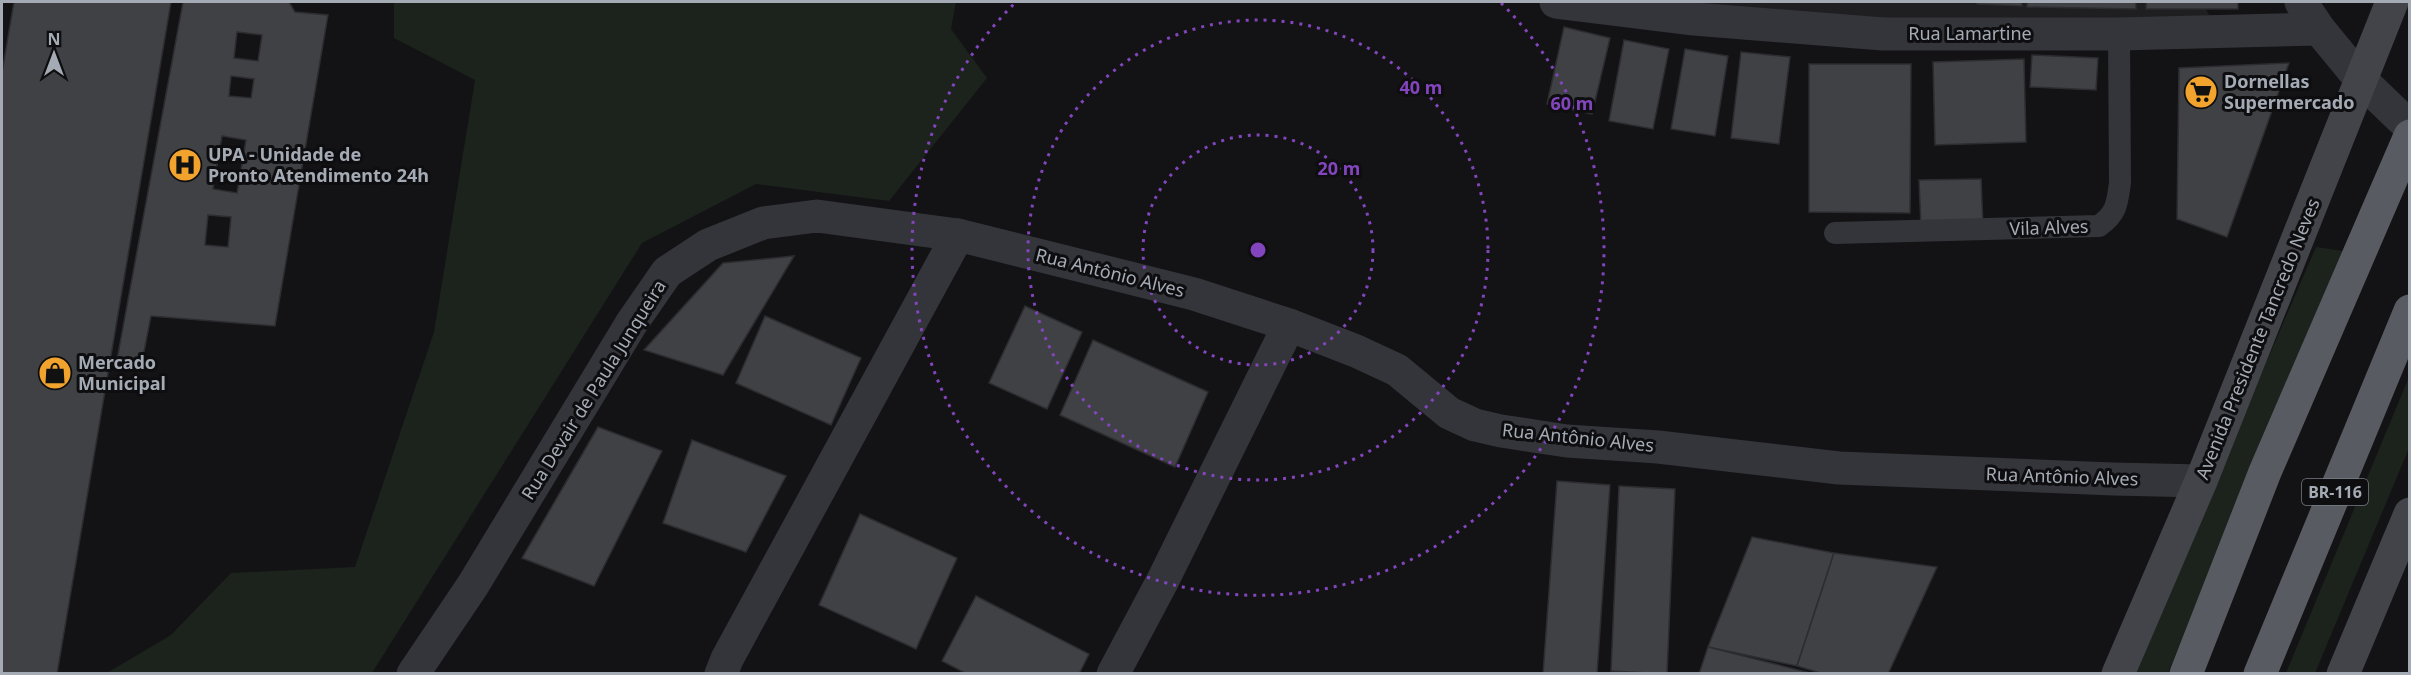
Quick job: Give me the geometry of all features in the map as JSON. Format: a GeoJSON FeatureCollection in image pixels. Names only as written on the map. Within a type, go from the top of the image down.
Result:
{"type":"FeatureCollection","features":[{"type":"Feature","properties":{"kind":"highway"},"geometry":{"type":"LineString","coordinates":[[2186,674],[2270,462],[2409,136]]}},
{"type":"Feature","properties":{"kind":"highway","name":"BR-116"},"geometry":{"type":"LineString","coordinates":[[2260,674],[2409,311]]}},
{"type":"Feature","properties":{"kind":"main road","name":"Avenida Presidente Tancredo Neves"},"geometry":{"type":"LineString","coordinates":[[2118,674],[2200,481],[2392,2]]}},
{"type":"Feature","properties":{"kind":"main road"},"geometry":{"type":"LineString","coordinates":[[2343,674],[2409,514]]}},
{"type":"Feature","properties":{"kind":"street","name":"Rua Lamartine"},"geometry":{"type":"LineString","coordinates":[[1556,2],[1694,19],[1883,34],[2119,34],[2319,29]]}},
{"type":"Feature","properties":{"kind":"street"},"geometry":{"type":"LineString","coordinates":[[2301,2],[2319,29],[2361,80],[2409,127]]}},
{"type":"Feature","properties":{"kind":"street","name":"Rua Devair de Paula Junqueira"},"geometry":{"type":"LineString","coordinates":[[413,674],[473,585],[632,324],[667,272],[708,245],[752,227],[763,223],[806,217],[817,216],[958,235]]}},
{"type":"Feature","properties":{"kind":"street"},"geometry":{"type":"LineString","coordinates":[[721,674],[732,648],[958,235]]}},
{"type":"Feature","properties":{"kind":"street","name":"Rua Antônio Alves"},"geometry":{"type":"LineString","coordinates":[[958,235],[1194,294],[1289,325],[1397,370],[1449,413],[1475,425],[1500,431],[1568,441],[1658,447],[1839,468],[2113,480],[2200,481]]}},
{"type":"Feature","properties":{"kind":"street"},"geometry":{"type":"LineString","coordinates":[[1113,674],[1168,570],[1289,325]]}},
{"type":"Feature","properties":{"kind":"lane","name":"Vila Alves"},"geometry":{"type":"LineString","coordinates":[[1835,233],[2098,226],[2111,218],[2117,205],[2120,183],[2119,34]]}},
{"type":"Feature","properties":{"kind":"shaded area"},"geometry":{"type":"Polygon","coordinates":[[[394,2],[956,2],[951,29],[987,78],[889,201],[756,184],[642,243],[372,673],[107,673],[171,635],[231,573],[355,567],[434,332],[475,80],[394,38],[394,2]]]}},
{"type":"Feature","properties":{"kind":"shaded area"},"geometry":{"type":"Polygon","coordinates":[[[1556,2],[2202,2],[2222,38],[1556,2]]]}},
{"type":"Feature","properties":{"kind":"shaded area"},"geometry":{"type":"Polygon","coordinates":[[[2316,247],[2343,251],[2168,673],[2132,674],[2316,247]]]}},
{"type":"Feature","properties":{"kind":"shaded area"},"geometry":{"type":"Polygon","coordinates":[[[2409,377],[2409,448],[2315,673],[2286,673],[2409,377]]]}},
{"type":"Feature","properties":{"kind":"building","name":"Mercado Municipal"},"geometry":{"type":"Polygon","coordinates":[[[14,2],[171,2],[57,674],[2,674],[2,72],[14,2]]]}},
{"type":"Feature","properties":{"kind":"building","name":"UPA - Unidade de Pronto Atendimento 24h"},"geometry":{"type":"Polygon","coordinates":[[[183,2],[289,2],[295,12],[328,15],[275,326],[151,316],[141,367],[116,365],[183,2]],[[237,32],[234,58],[258,61],[262,35],[237,32]],[[231,76],[229,96],[251,98],[254,79],[231,76]],[[222,136],[213,189],[237,193],[246,140],[222,136]],[[208,215],[205,245],[228,247],[231,217],[208,215]]]}},
{"type":"Feature","properties":{"kind":"building"},"geometry":{"type":"Polygon","coordinates":[[[1977,2],[2022,2],[2022,6],[1977,4],[1977,2]]]}},
{"type":"Feature","properties":{"kind":"building"},"geometry":{"type":"Polygon","coordinates":[[[2027,2],[2136,2],[2136,9],[2027,7],[2027,2]]]}},
{"type":"Feature","properties":{"kind":"building"},"geometry":{"type":"Polygon","coordinates":[[[2146,2],[2238,2],[2238,9],[2146,9],[2146,2]]]}},
{"type":"Feature","properties":{"kind":"building"},"geometry":{"type":"Polygon","coordinates":[[[1564,27],[1610,38],[1592,114],[1547,104],[1564,27]]]}},
{"type":"Feature","properties":{"kind":"building"},"geometry":{"type":"Polygon","coordinates":[[[1624,40],[1669,49],[1653,129],[1609,121],[1624,40]]]}},
{"type":"Feature","properties":{"kind":"building"},"geometry":{"type":"Polygon","coordinates":[[[1685,49],[1728,56],[1715,136],[1671,129],[1685,49]]]}},
{"type":"Feature","properties":{"kind":"building"},"geometry":{"type":"Polygon","coordinates":[[[1741,52],[1790,57],[1779,144],[1731,138],[1741,52]]]}},
{"type":"Feature","properties":{"kind":"building"},"geometry":{"type":"Polygon","coordinates":[[[2032,55],[2098,58],[2096,90],[2030,87],[2032,55]]]}},
{"type":"Feature","properties":{"kind":"building"},"geometry":{"type":"Polygon","coordinates":[[[2024,59],[2026,142],[1935,145],[1933,62],[2024,59]]]}},
{"type":"Feature","properties":{"kind":"building"},"geometry":{"type":"Polygon","coordinates":[[[2289,63],[2227,237],[2177,219],[2179,68],[2289,63]]]}},
{"type":"Feature","properties":{"kind":"building"},"geometry":{"type":"Polygon","coordinates":[[[1809,64],[1911,64],[1910,213],[1809,212],[1809,64]]]}},
{"type":"Feature","properties":{"kind":"building"},"geometry":{"type":"Polygon","coordinates":[[[1981,179],[1983,225],[1921,227],[1919,180],[1981,179]]]}},
{"type":"Feature","properties":{"kind":"building"},"geometry":{"type":"Polygon","coordinates":[[[794,256],[723,375],[644,350],[723,263],[794,256]]]}},
{"type":"Feature","properties":{"kind":"building"},"geometry":{"type":"Polygon","coordinates":[[[1025,306],[1082,332],[1047,409],[989,383],[1025,306]]]}},
{"type":"Feature","properties":{"kind":"building"},"geometry":{"type":"Polygon","coordinates":[[[765,316],[861,358],[831,425],[736,383],[765,316]]]}},
{"type":"Feature","properties":{"kind":"building"},"geometry":{"type":"Polygon","coordinates":[[[1093,340],[1208,392],[1175,467],[1060,415],[1093,340]]]}},
{"type":"Feature","properties":{"kind":"building"},"geometry":{"type":"Polygon","coordinates":[[[598,427],[662,451],[594,586],[522,558],[598,427]]]}},
{"type":"Feature","properties":{"kind":"building"},"geometry":{"type":"Polygon","coordinates":[[[692,440],[786,476],[746,552],[663,523],[692,440]]]}},
{"type":"Feature","properties":{"kind":"building"},"geometry":{"type":"Polygon","coordinates":[[[1557,481],[1610,485],[1597,674],[1543,674],[1557,481]]]}},
{"type":"Feature","properties":{"kind":"building"},"geometry":{"type":"Polygon","coordinates":[[[1619,486],[1675,489],[1667,674],[1611,671],[1619,486]]]}},
{"type":"Feature","properties":{"kind":"building"},"geometry":{"type":"Polygon","coordinates":[[[860,514],[957,558],[916,649],[819,605],[860,514]]]}},
{"type":"Feature","properties":{"kind":"building"},"geometry":{"type":"Polygon","coordinates":[[[1752,537],[1834,553],[1797,666],[1708,647],[1752,537]]]}},
{"type":"Feature","properties":{"kind":"building"},"geometry":{"type":"Polygon","coordinates":[[[1834,553],[1937,567],[1888,674],[1824,674],[1797,666],[1834,553]]]}},
{"type":"Feature","properties":{"kind":"building"},"geometry":{"type":"Polygon","coordinates":[[[976,596],[1089,654],[1079,674],[967,674],[942,661],[976,596]]]}},
{"type":"Feature","properties":{"kind":"building"},"geometry":{"type":"Polygon","coordinates":[[[1708,647],[1814,674],[1699,674],[1708,647]]]}},
{"type":"Feature","properties":{"kind":"place","name":"Dornellas Supermercado"},"geometry":{"type":"Point","coordinates":[2201,92]}},
{"type":"Feature","properties":{"kind":"place","name":"UPA - Unidade de Pronto Atendimento 24h"},"geometry":{"type":"Point","coordinates":[185,165]}},
{"type":"Feature","properties":{"kind":"place","name":"Mercado Municipal"},"geometry":{"type":"Point","coordinates":[55,373]}}]}
